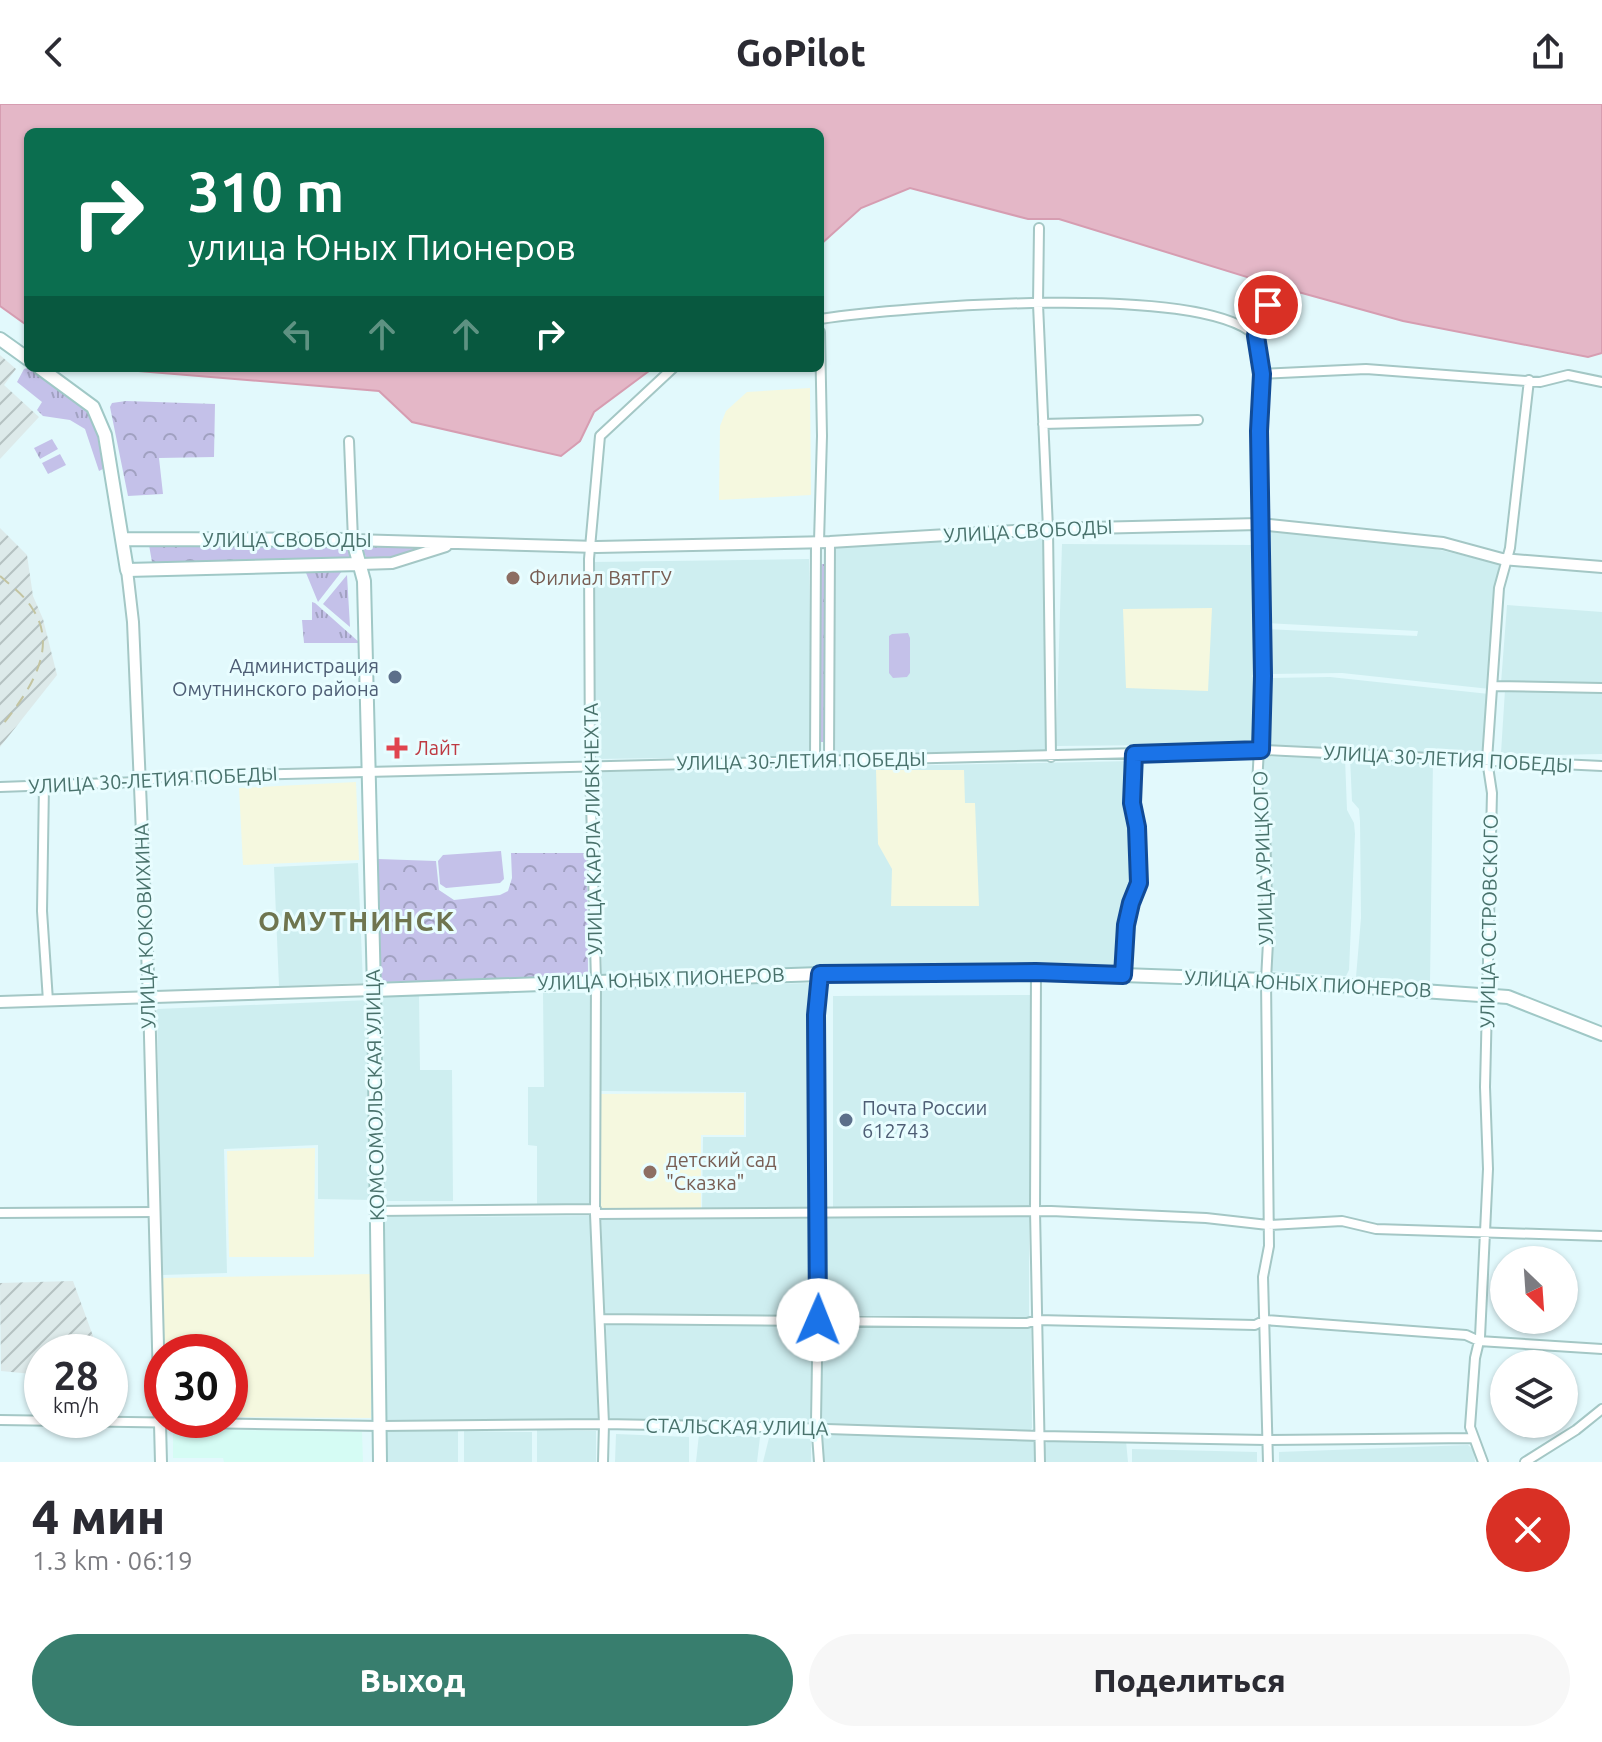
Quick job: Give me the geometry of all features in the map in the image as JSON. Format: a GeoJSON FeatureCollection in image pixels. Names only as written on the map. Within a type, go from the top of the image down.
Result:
{"type":"FeatureCollection","features":[{"type":"Feature","properties":{"kind":"main road"},"geometry":{"type":"LineString","coordinates":[[0,339],[24,356]]}},
{"type":"Feature","properties":{"kind":"main road","name":"УЛИЦА КОКОВИХИНА"},"geometry":{"type":"LineString","coordinates":[[46,372],[93,407],[105,435],[127,570]]}},
{"type":"Feature","properties":{"kind":"main road","name":"УЛИЦА СВОБОДЫ"},"geometry":{"type":"LineString","coordinates":[[122,539],[353,540]]}},
{"type":"Feature","properties":{"kind":"main road","name":"КОМСОМОЛЬСКАЯ УЛИЦА"},"geometry":{"type":"LineString","coordinates":[[353,540],[364,581],[374,990],[380,1462]]}},
{"type":"Feature","properties":{"kind":"main road","name":"УЛИЦА СВОБОДЫ"},"geometry":{"type":"LineString","coordinates":[[127,570],[360,564]]}},
{"type":"Feature","properties":{"kind":"main road","name":"УЛИЦА ЮНЫХ ПИОНЕРОВ"},"geometry":{"type":"LineString","coordinates":[[374,990],[820,974],[1036,972],[1266,980],[1508,997],[1602,1034]]}},
{"type":"Feature","properties":{"kind":"street"},"geometry":{"type":"LineString","coordinates":[[1039,228],[1038,304],[1048,529],[1051,757]]}},
{"type":"Feature","properties":{"kind":"street"},"geometry":{"type":"LineString","coordinates":[[824,319],[999,303],[1094,304],[1188,311],[1233,322],[1256,336],[1259,318],[1268,305]]}},
{"type":"Feature","properties":{"kind":"street","name":"УЛИЦА УРИЦКОГО"},"geometry":{"type":"LineString","coordinates":[[1256,336],[1262,374],[1259,524],[1263,676],[1257,785],[1265,827],[1268,942],[1269,1251],[1263,1277],[1268,1462]]}},
{"type":"Feature","properties":{"kind":"street"},"geometry":{"type":"LineString","coordinates":[[1262,374],[1366,369],[1548,381],[1568,375],[1602,382]]}},
{"type":"Feature","properties":{"kind":"street","name":"УЛИЦА КАРЛА ЛИБКНЕХТА"},"geometry":{"type":"LineString","coordinates":[[603,1462],[596,1212],[590,547],[600,436],[669,372]]}},
{"type":"Feature","properties":{"kind":"street"},"geometry":{"type":"LineString","coordinates":[[821,372],[822,542],[829,760]]}},
{"type":"Feature","properties":{"kind":"street","name":"УЛИЦА ОСТРОВСКОГО"},"geometry":{"type":"LineString","coordinates":[[1483,1462],[1470,1420],[1479,1341],[1488,1169],[1485,1087],[1492,793],[1487,760],[1499,588],[1508,559],[1529,380]]}},
{"type":"Feature","properties":{"kind":"street"},"geometry":{"type":"LineString","coordinates":[[1043,424],[1198,420]]}},
{"type":"Feature","properties":{"kind":"street","name":"КОМСОМОЛЬСКАЯ УЛИЦА"},"geometry":{"type":"LineString","coordinates":[[349,441],[353,540]]}},
{"type":"Feature","properties":{"kind":"street","name":"УЛИЦА СВОБОДЫ"},"geometry":{"type":"LineString","coordinates":[[353,540],[590,547],[822,542],[1048,529],[1259,524],[1443,543],[1508,559],[1602,567]]}},
{"type":"Feature","properties":{"kind":"street"},"geometry":{"type":"LineString","coordinates":[[815,760],[822,542]]}},
{"type":"Feature","properties":{"kind":"street","name":"УЛИЦА СВОБОДЫ"},"geometry":{"type":"LineString","coordinates":[[360,564],[392,563],[451,543]]}},
{"type":"Feature","properties":{"kind":"street","name":"УЛИЦА КОКОВИХИНА"},"geometry":{"type":"LineString","coordinates":[[127,570],[133,622],[149,998],[157,1334]]}},
{"type":"Feature","properties":{"kind":"street"},"geometry":{"type":"LineString","coordinates":[[1493,686],[1602,688]]}},
{"type":"Feature","properties":{"kind":"street","name":"УЛИЦА 30-ЛЕТИЯ ПОБЕДЫ"},"geometry":{"type":"LineString","coordinates":[[0,787],[139,782],[161,777],[1261,750],[1602,766]]}},
{"type":"Feature","properties":{"kind":"street"},"geometry":{"type":"LineString","coordinates":[[1123,975],[1126,925],[1139,883],[1137,827],[1132,803],[1134,754]]}},
{"type":"Feature","properties":{"kind":"street"},"geometry":{"type":"LineString","coordinates":[[44,784],[42,911],[48,1001]]}},
{"type":"Feature","properties":{"kind":"street"},"geometry":{"type":"LineString","coordinates":[[1036,972],[1035,1211],[1040,1462]]}},
{"type":"Feature","properties":{"kind":"street"},"geometry":{"type":"LineString","coordinates":[[819,1462],[816,1428],[819,1212],[816,1015],[820,974]]}},
{"type":"Feature","properties":{"kind":"street","name":"УЛИЦА ЮНЫХ ПИОНЕРОВ"},"geometry":{"type":"LineString","coordinates":[[0,1002],[374,990]]}},
{"type":"Feature","properties":{"kind":"street"},"geometry":{"type":"LineString","coordinates":[[377,1211],[1035,1211],[1206,1218],[1268,1225],[1342,1221],[1376,1229],[1602,1236]]}},
{"type":"Feature","properties":{"kind":"street"},"geometry":{"type":"LineString","coordinates":[[0,1213],[154,1212]]}},
{"type":"Feature","properties":{"kind":"street"},"geometry":{"type":"LineString","coordinates":[[600,1319],[1027,1323],[1037,1320],[1255,1325],[1265,1320],[1466,1335],[1479,1341],[1602,1349]]}},
{"type":"Feature","properties":{"kind":"street"},"geometry":{"type":"LineString","coordinates":[[1525,1462],[1576,1430],[1602,1409]]}},
{"type":"Feature","properties":{"kind":"street","name":"СТАЛЬСКАЯ УЛИЦА"},"geometry":{"type":"LineString","coordinates":[[0,1420],[144,1422]]}},
{"type":"Feature","properties":{"kind":"street","name":"СТАЛЬСКАЯ УЛИЦА"},"geometry":{"type":"LineString","coordinates":[[248,1424],[604,1424],[1266,1440],[1474,1438]]}},
{"type":"Feature","properties":{"kind":"street","name":"УЛИЦА КОКОВИХИНА"},"geometry":{"type":"LineString","coordinates":[[160,1438],[161,1462]]}},
{"type":"Feature","properties":{"kind":"shaded area"},"geometry":{"type":"Polygon","coordinates":[[[0,104],[1602,104],[1602,353],[1588,357],[1403,321],[1273,285],[1059,219],[1028,219],[910,188],[861,208],[824,241],[824,128],[24,128],[24,323],[0,306],[0,104]]]}},
{"type":"Feature","properties":{"kind":"shaded area"},"geometry":{"type":"Polygon","coordinates":[[[0,355],[16,369],[4,385],[39,417],[0,459],[0,355]]]}},
{"type":"Feature","properties":{"kind":"shaded area"},"geometry":{"type":"Polygon","coordinates":[[[150,372],[648,372],[594,412],[580,441],[561,456],[412,422],[379,391],[150,372]]]}},
{"type":"Feature","properties":{"kind":"shaded area"},"geometry":{"type":"Polygon","coordinates":[[[810,388],[811,495],[719,500],[720,426],[726,411],[747,392],[810,388]]]}},
{"type":"Feature","properties":{"kind":"shaded area"},"geometry":{"type":"Polygon","coordinates":[[[0,528],[27,555],[33,596],[43,619],[57,675],[0,747],[0,528]]]}},
{"type":"Feature","properties":{"kind":"shaded area"},"geometry":{"type":"Polygon","coordinates":[[[1268,530],[1423,546],[1499,564],[1490,689],[1342,673],[1267,674],[1267,629],[1417,636],[1418,631],[1266,623],[1264,536],[1268,530]]]}},
{"type":"Feature","properties":{"kind":"shaded area"},"geometry":{"type":"Polygon","coordinates":[[[1043,538],[1046,751],[834,756],[835,545],[1043,538]]]}},
{"type":"Feature","properties":{"kind":"shaded area"},"geometry":{"type":"Polygon","coordinates":[[[1062,544],[1255,545],[1258,582],[1258,744],[1056,746],[1062,544]]]}},
{"type":"Feature","properties":{"kind":"shaded area"},"geometry":{"type":"Polygon","coordinates":[[[809,559],[812,756],[595,759],[593,562],[809,559]]]}},
{"type":"Feature","properties":{"kind":"shaded area"},"geometry":{"type":"Polygon","coordinates":[[[1507,605],[1602,612],[1602,684],[1501,683],[1507,605]]]}},
{"type":"Feature","properties":{"kind":"shaded area"},"geometry":{"type":"Polygon","coordinates":[[[1212,608],[1208,691],[1126,688],[1123,609],[1212,608]]]}},
{"type":"Feature","properties":{"kind":"shaded area"},"geometry":{"type":"Polygon","coordinates":[[[1330,677],[1489,694],[1483,756],[1268,745],[1268,678],[1330,677]]]}},
{"type":"Feature","properties":{"kind":"shaded area"},"geometry":{"type":"Polygon","coordinates":[[[1505,690],[1602,690],[1602,754],[1501,753],[1505,690]]]}},
{"type":"Feature","properties":{"kind":"shaded area"},"geometry":{"type":"Polygon","coordinates":[[[1263,757],[1345,758],[1347,810],[1354,823],[1355,834],[1349,970],[1346,976],[1270,971],[1263,757]]]}},
{"type":"Feature","properties":{"kind":"shaded area"},"geometry":{"type":"Polygon","coordinates":[[[1350,757],[1433,760],[1430,984],[1356,977],[1361,918],[1360,821],[1359,809],[1352,801],[1350,757]]]}},
{"type":"Feature","properties":{"kind":"shaded area"},"geometry":{"type":"Polygon","coordinates":[[[1132,761],[1136,872],[1121,933],[1118,968],[1050,966],[602,974],[600,772],[1132,761]]]}},
{"type":"Feature","properties":{"kind":"shaded area"},"geometry":{"type":"Polygon","coordinates":[[[876,770],[964,770],[965,803],[975,803],[979,906],[891,906],[892,869],[878,844],[876,770]]]}},
{"type":"Feature","properties":{"kind":"shaded area"},"geometry":{"type":"Polygon","coordinates":[[[356,782],[359,860],[243,865],[239,788],[356,782]]]}},
{"type":"Feature","properties":{"kind":"shaded area"},"geometry":{"type":"Polygon","coordinates":[[[358,863],[363,983],[279,986],[274,867],[358,863]]]}},
{"type":"Feature","properties":{"kind":"shaded area"},"geometry":{"type":"Polygon","coordinates":[[[810,983],[811,1209],[702,1211],[703,1137],[746,1137],[746,1092],[600,1091],[600,989],[810,983]]]}},
{"type":"Feature","properties":{"kind":"shaded area"},"geometry":{"type":"Polygon","coordinates":[[[543,993],[590,993],[591,1205],[537,1205],[537,1146],[528,1145],[528,1087],[544,1087],[543,993]]]}},
{"type":"Feature","properties":{"kind":"shaded area"},"geometry":{"type":"Polygon","coordinates":[[[419,995],[420,1070],[452,1070],[453,1201],[383,1201],[381,996],[419,995]]]}},
{"type":"Feature","properties":{"kind":"shaded area"},"geometry":{"type":"Polygon","coordinates":[[[1031,995],[1031,1207],[833,1208],[833,996],[1031,995]]]}},
{"type":"Feature","properties":{"kind":"shaded area"},"geometry":{"type":"Polygon","coordinates":[[[369,1000],[373,1200],[318,1199],[318,1145],[224,1149],[227,1273],[162,1275],[157,1009],[369,1000]]]}},
{"type":"Feature","properties":{"kind":"shaded area","name":"детский сад \"Сказка\""},"geometry":{"type":"Polygon","coordinates":[[[744,1093],[744,1135],[701,1135],[701,1210],[599,1210],[598,1094],[744,1093]]]}},
{"type":"Feature","properties":{"kind":"shaded area"},"geometry":{"type":"Polygon","coordinates":[[[315,1148],[314,1257],[229,1257],[227,1151],[315,1148]]]}},
{"type":"Feature","properties":{"kind":"shaded area"},"geometry":{"type":"Polygon","coordinates":[[[825,1215],[1029,1217],[1029,1318],[824,1316],[825,1215]]]}},
{"type":"Feature","properties":{"kind":"shaded area"},"geometry":{"type":"Polygon","coordinates":[[[591,1216],[598,1421],[385,1421],[383,1217],[591,1216]]]}},
{"type":"Feature","properties":{"kind":"shaded area"},"geometry":{"type":"Polygon","coordinates":[[[601,1219],[816,1219],[814,1318],[605,1315],[601,1219]]]}},
{"type":"Feature","properties":{"kind":"shaded area"},"geometry":{"type":"Polygon","coordinates":[[[372,1274],[371,1418],[248,1417],[248,1334],[163,1334],[162,1278],[372,1274]]]}},
{"type":"Feature","properties":{"kind":"shaded area"},"geometry":{"type":"Polygon","coordinates":[[[73,1281],[92,1334],[24,1334],[24,1373],[1,1371],[0,1283],[73,1281]]]}},
{"type":"Feature","properties":{"kind":"shaded area"},"geometry":{"type":"Polygon","coordinates":[[[606,1322],[812,1327],[810,1423],[608,1420],[606,1322]]]}},
{"type":"Feature","properties":{"kind":"shaded area"},"geometry":{"type":"Polygon","coordinates":[[[823,1322],[1031,1327],[1032,1428],[1029,1432],[822,1425],[819,1422],[823,1322]]]}},
{"type":"Feature","properties":{"kind":"shaded area"},"geometry":{"type":"Polygon","coordinates":[[[458,1429],[458,1462],[385,1462],[385,1430],[458,1429]]]}},
{"type":"Feature","properties":{"kind":"shaded area"},"geometry":{"type":"Polygon","coordinates":[[[248,1430],[362,1432],[363,1462],[224,1462],[223,1458],[173,1458],[173,1438],[248,1438],[248,1430]]]}},
{"type":"Feature","properties":{"kind":"shaded area"},"geometry":{"type":"Polygon","coordinates":[[[537,1430],[596,1431],[596,1462],[537,1462],[537,1430]]]}},
{"type":"Feature","properties":{"kind":"shaded area"},"geometry":{"type":"Polygon","coordinates":[[[464,1431],[532,1432],[532,1462],[464,1462],[464,1431]]]}},
{"type":"Feature","properties":{"kind":"shaded area"},"geometry":{"type":"Polygon","coordinates":[[[823,1432],[1035,1441],[1037,1462],[823,1462],[823,1432]]]}},
{"type":"Feature","properties":{"kind":"shaded area"},"geometry":{"type":"Polygon","coordinates":[[[616,1434],[689,1437],[689,1462],[615,1462],[616,1434]]]}},
{"type":"Feature","properties":{"kind":"shaded area"},"geometry":{"type":"Polygon","coordinates":[[[699,1434],[760,1437],[757,1462],[696,1462],[699,1434]]]}},
{"type":"Feature","properties":{"kind":"shaded area"},"geometry":{"type":"Polygon","coordinates":[[[769,1438],[811,1439],[811,1462],[763,1462],[769,1438]]]}},
{"type":"Feature","properties":{"kind":"shaded area"},"geometry":{"type":"Polygon","coordinates":[[[1050,1440],[1126,1441],[1128,1462],[1045,1462],[1045,1444],[1050,1440]]]}},
{"type":"Feature","properties":{"kind":"shaded area"},"geometry":{"type":"Polygon","coordinates":[[[1468,1445],[1474,1450],[1475,1462],[1279,1462],[1279,1452],[1468,1445]]]}},
{"type":"Feature","properties":{"kind":"shaded area"},"geometry":{"type":"Polygon","coordinates":[[[1132,1449],[1257,1452],[1257,1462],[1132,1462],[1132,1449]]]}},
{"type":"Feature","properties":{"kind":"green space"},"geometry":{"type":"Polygon","coordinates":[[[24,369],[24,372],[34,372],[91,413],[98,427],[105,468],[99,471],[85,429],[70,420],[43,416],[37,410],[42,402],[17,382],[24,369]]]}},
{"type":"Feature","properties":{"kind":"green space"},"geometry":{"type":"Polygon","coordinates":[[[112,403],[215,404],[214,457],[159,458],[163,494],[128,496],[110,407],[112,403]]]}},
{"type":"Feature","properties":{"kind":"green space"},"geometry":{"type":"Polygon","coordinates":[[[52,439],[58,449],[40,459],[34,448],[52,439]]]}},
{"type":"Feature","properties":{"kind":"green space"},"geometry":{"type":"Polygon","coordinates":[[[60,454],[66,465],[48,474],[42,463],[60,454]]]}},
{"type":"Feature","properties":{"kind":"green space"},"geometry":{"type":"Polygon","coordinates":[[[365,543],[419,546],[388,559],[367,559],[363,550],[365,543]]]}},
{"type":"Feature","properties":{"kind":"green space"},"geometry":{"type":"Polygon","coordinates":[[[149,545],[351,545],[350,560],[161,565],[152,562],[149,545]]]}},
{"type":"Feature","properties":{"kind":"green space"},"geometry":{"type":"Polygon","coordinates":[[[819,564],[826,564],[825,742],[818,742],[819,564]]]}},
{"type":"Feature","properties":{"kind":"green space"},"geometry":{"type":"Polygon","coordinates":[[[346,566],[318,602],[304,568],[346,566]]]}},
{"type":"Feature","properties":{"kind":"green space"},"geometry":{"type":"Polygon","coordinates":[[[347,575],[350,627],[323,604],[347,575]]]}},
{"type":"Feature","properties":{"kind":"green space"},"geometry":{"type":"Polygon","coordinates":[[[312,602],[360,643],[304,643],[302,620],[312,620],[312,602]]]}},
{"type":"Feature","properties":{"kind":"green space"},"geometry":{"type":"Polygon","coordinates":[[[908,633],[910,673],[907,677],[893,678],[889,673],[889,636],[908,633]]]}},
{"type":"Feature","properties":{"kind":"green space"},"geometry":{"type":"Polygon","coordinates":[[[501,851],[504,879],[500,883],[446,888],[440,884],[438,861],[443,855],[501,851]]]}},
{"type":"Feature","properties":{"kind":"green space"},"geometry":{"type":"Polygon","coordinates":[[[511,853],[587,853],[588,974],[582,977],[385,982],[381,978],[378,859],[436,861],[439,890],[454,900],[500,895],[508,891],[512,878],[511,853]]]}},
{"type":"Feature","properties":{"kind":"railway"},"geometry":{"type":"LineString","coordinates":[[0,576],[32,608],[43,640],[37,671],[0,728]]}},
{"type":"Feature","properties":{"kind":"place","name":"Филиал ВятГГУ"},"geometry":{"type":"Point","coordinates":[513,578]}},
{"type":"Feature","properties":{"kind":"place","name":"Администрация Омутнинского района"},"geometry":{"type":"Point","coordinates":[395,677]}},
{"type":"Feature","properties":{"kind":"place","name":"Лайт"},"geometry":{"type":"Point","coordinates":[397,748]}},
{"type":"Feature","properties":{"kind":"place","name":"Почта России 612743"},"geometry":{"type":"Point","coordinates":[846,1120]}},
{"type":"Feature","properties":{"kind":"place","name":"детский сад \"Сказка\""},"geometry":{"type":"Point","coordinates":[650,1172]}},
{"type":"Feature","properties":{"kind":"district","name":"ОМУТНИНСК"},"geometry":{"type":"Point","coordinates":[357,921]}},
{"type":"Feature","properties":{"kind":"route"},"geometry":{"type":"LineString","coordinates":[[818,1320],[816,1007],[820,974],[1036,972],[1123,975],[1126,925],[1139,883],[1137,827],[1132,803],[1134,754],[1261,750],[1263,676],[1259,431],[1262,374],[1256,336],[1259,318],[1268,305]]}}]}
